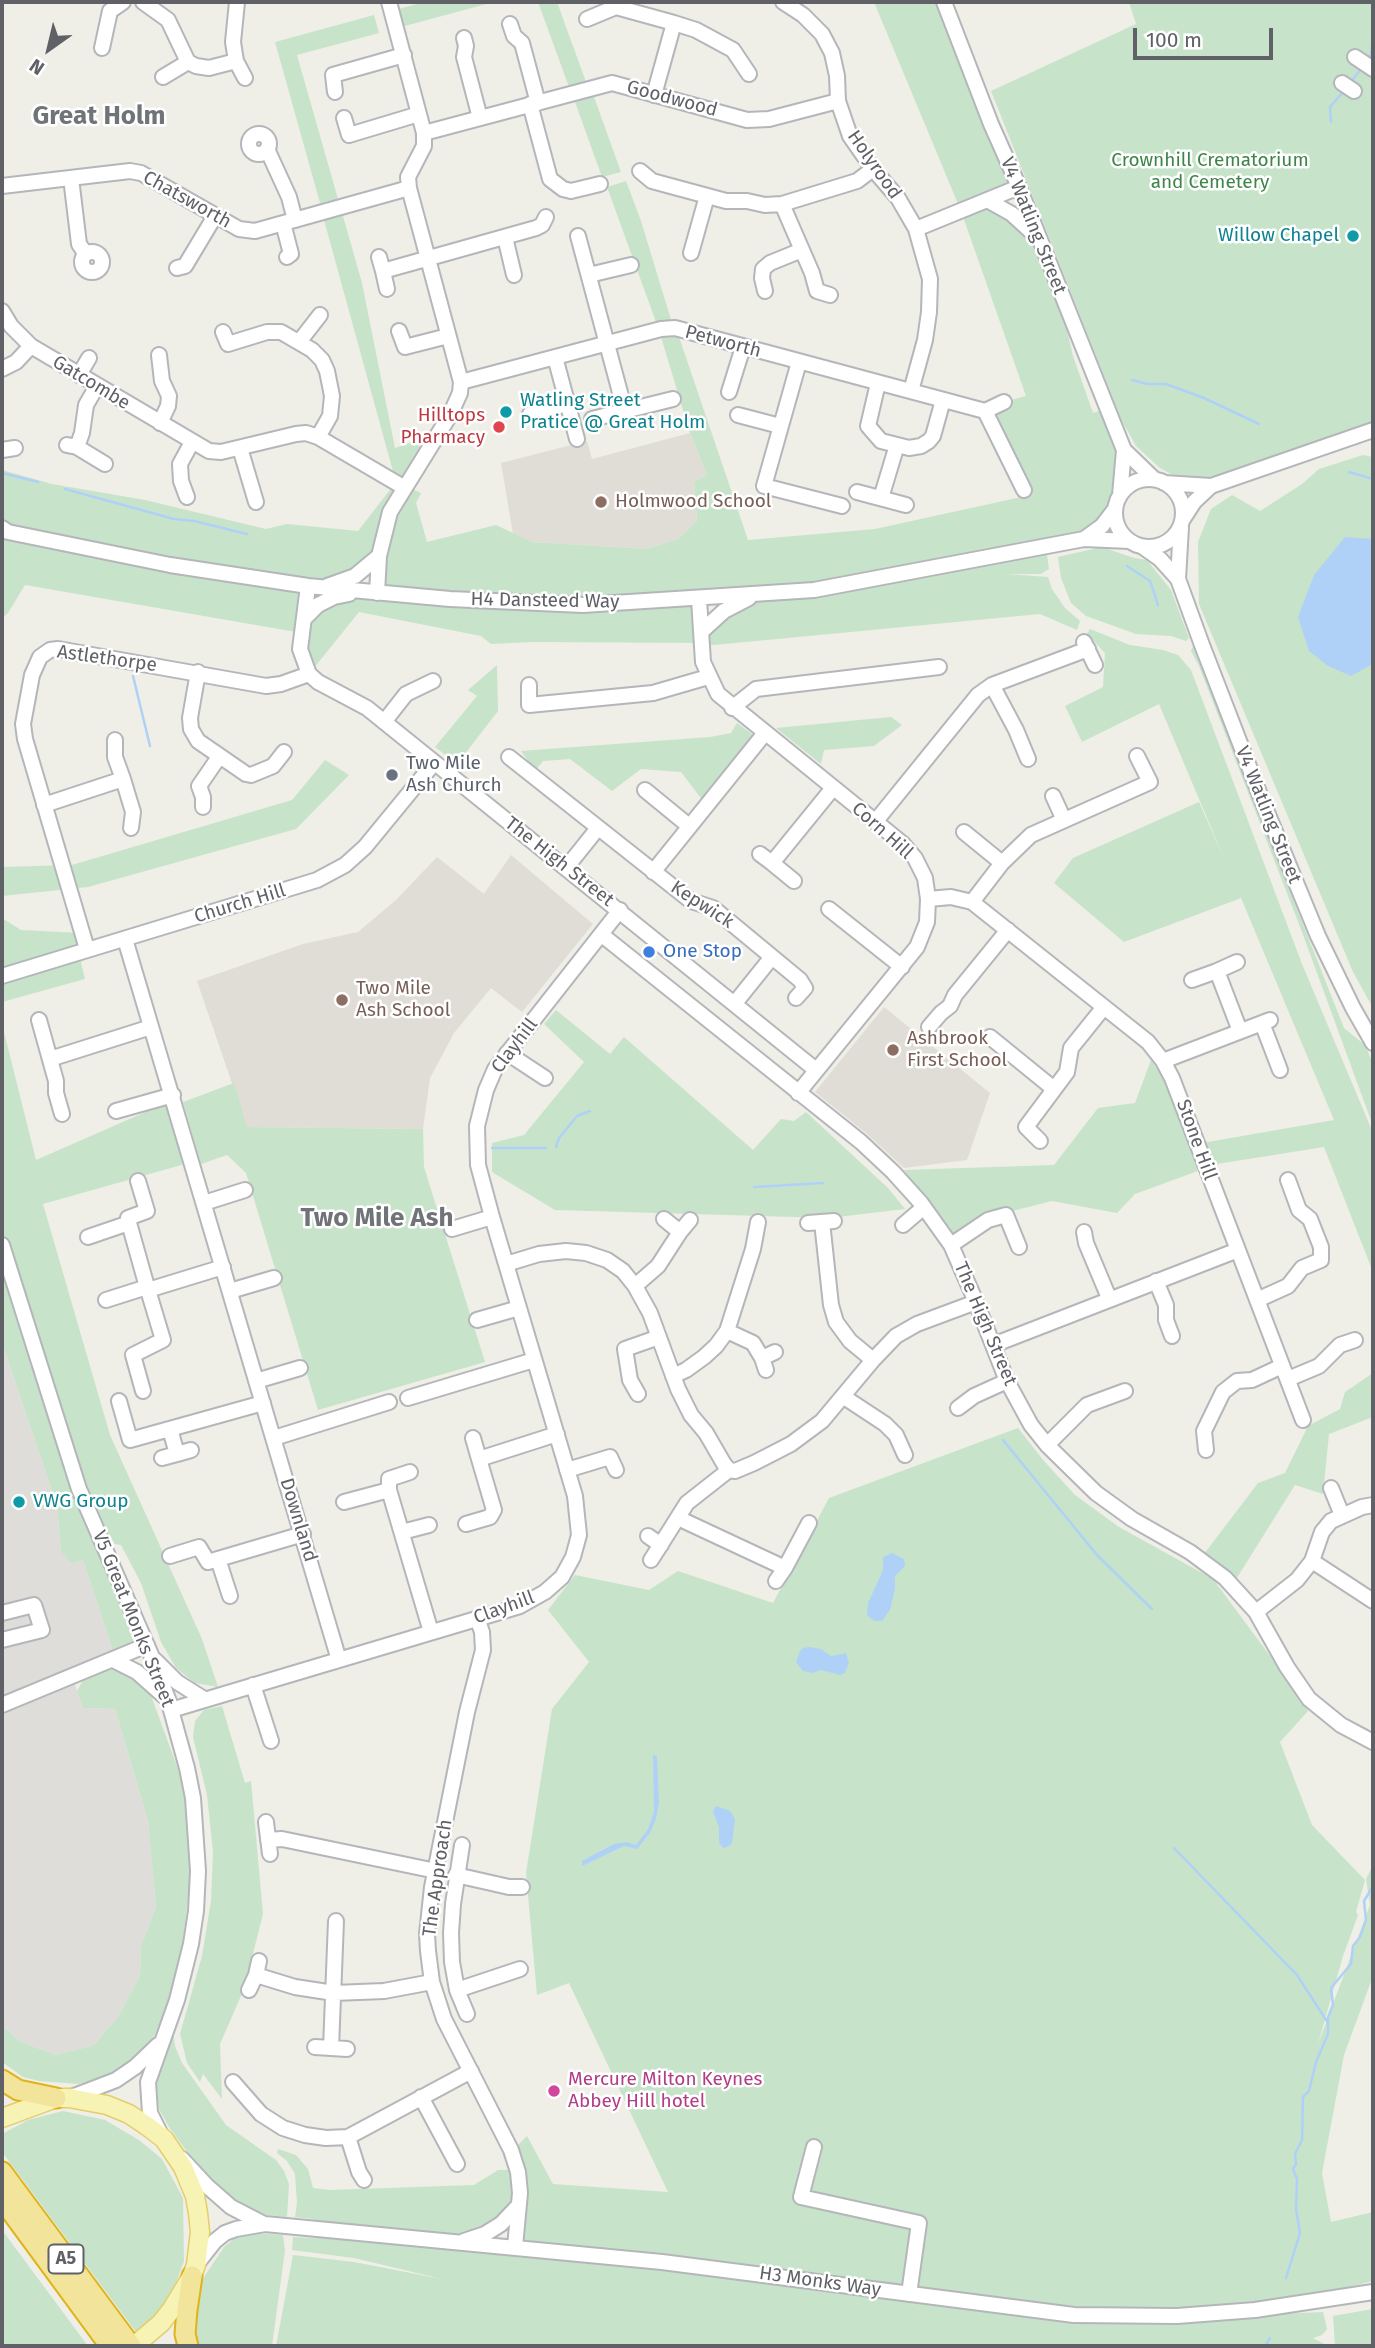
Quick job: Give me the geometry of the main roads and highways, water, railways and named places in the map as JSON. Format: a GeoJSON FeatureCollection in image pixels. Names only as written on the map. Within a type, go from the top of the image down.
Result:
{"type":"FeatureCollection","features":[{"type":"Feature","properties":{"kind":"highway"},"geometry":{"type":"LineString","coordinates":[[2,2080],[18,2091],[63,2098]]}},
{"type":"Feature","properties":{"kind":"highway","name":"A5"},"geometry":{"type":"LineString","coordinates":[[2,2172],[132,2346]]}},
{"type":"Feature","properties":{"kind":"highway","name":"A5"},"geometry":{"type":"LineString","coordinates":[[2,2200],[110,2346]]}},
{"type":"Feature","properties":{"kind":"highway"},"geometry":{"type":"LineString","coordinates":[[188,2346],[186,2322],[194,2271]]}},
{"type":"Feature","properties":{"kind":"main road"},"geometry":{"type":"LineString","coordinates":[[2,2118],[63,2098],[107,2105],[129,2114],[167,2144],[183,2167],[195,2196],[200,2232],[194,2271],[172,2309],[150,2334],[132,2346]]}},
{"type":"Feature","properties":{"kind":"water"},"geometry":{"type":"Polygon","coordinates":[[[1345,537],[1373,539],[1373,664],[1351,676],[1328,666],[1309,651],[1298,617],[1314,575],[1345,537]]]}},
{"type":"Feature","properties":{"kind":"water"},"geometry":{"type":"Polygon","coordinates":[[[892,1553],[904,1559],[905,1566],[895,1576],[890,1610],[882,1621],[874,1621],[867,1615],[868,1603],[883,1570],[883,1557],[892,1553]]]}},
{"type":"Feature","properties":{"kind":"water"},"geometry":{"type":"Polygon","coordinates":[[[810,1647],[821,1649],[831,1656],[846,1653],[849,1663],[845,1673],[840,1675],[821,1670],[812,1673],[803,1671],[796,1662],[800,1651],[810,1647]]]}},
{"type":"Feature","properties":{"kind":"water"},"geometry":{"type":"Polygon","coordinates":[[[653,1755],[657,1756],[659,1803],[650,1833],[637,1849],[624,1846],[582,1866],[582,1861],[614,1844],[627,1842],[636,1845],[648,1829],[654,1812],[653,1755]]]}},
{"type":"Feature","properties":{"kind":"water"},"geometry":{"type":"Polygon","coordinates":[[[716,1806],[730,1811],[735,1819],[732,1844],[725,1848],[719,1842],[719,1827],[713,1812],[716,1806]]]}},
{"type":"Feature","properties":{"kind":"waterway"},"geometry":{"type":"LineString","coordinates":[[1367,60],[1372,44]]}},
{"type":"Feature","properties":{"kind":"waterway"},"geometry":{"type":"LineString","coordinates":[[1350,83],[1361,69]]}},
{"type":"Feature","properties":{"kind":"waterway"},"geometry":{"type":"LineString","coordinates":[[1331,122],[1330,107],[1344,91]]}},
{"type":"Feature","properties":{"kind":"waterway"},"geometry":{"type":"LineString","coordinates":[[1132,380],[1147,384],[1166,384],[1204,398],[1259,424]]}},
{"type":"Feature","properties":{"kind":"waterway"},"geometry":{"type":"LineString","coordinates":[[1349,472],[1373,479]]}},
{"type":"Feature","properties":{"kind":"waterway"},"geometry":{"type":"LineString","coordinates":[[2,473],[38,482]]}},
{"type":"Feature","properties":{"kind":"waterway"},"geometry":{"type":"LineString","coordinates":[[65,489],[174,519],[247,534]]}},
{"type":"Feature","properties":{"kind":"waterway"},"geometry":{"type":"LineString","coordinates":[[1127,566],[1150,581],[1158,605]]}},
{"type":"Feature","properties":{"kind":"waterway"},"geometry":{"type":"LineString","coordinates":[[133,676],[150,746]]}},
{"type":"Feature","properties":{"kind":"waterway"},"geometry":{"type":"LineString","coordinates":[[556,1147],[559,1138],[577,1116],[590,1111]]}},
{"type":"Feature","properties":{"kind":"waterway"},"geometry":{"type":"LineString","coordinates":[[492,1148],[546,1148]]}},
{"type":"Feature","properties":{"kind":"waterway"},"geometry":{"type":"LineString","coordinates":[[754,1187],[823,1183]]}},
{"type":"Feature","properties":{"kind":"waterway"},"geometry":{"type":"LineString","coordinates":[[1003,1440],[1097,1555],[1152,1609]]}},
{"type":"Feature","properties":{"kind":"waterway"},"geometry":{"type":"LineString","coordinates":[[1174,1848],[1297,1975],[1328,2023]]}},
{"type":"Feature","properties":{"kind":"waterway"},"geometry":{"type":"LineString","coordinates":[[1286,2278],[1300,2233],[1296,2209],[1297,2179],[1293,2169],[1296,2164],[1295,2154],[1302,2140],[1303,2097],[1309,2091],[1316,2062],[1328,2034],[1328,2017],[1333,2005],[1331,1988],[1351,1964],[1353,1946],[1360,1937],[1366,1920],[1364,1901],[1373,1886]]}},
{"type":"Feature","properties":{"kind":"waterway"},"geometry":{"type":"LineString","coordinates":[[1265,2346],[1270,2338]]}},
{"type":"Feature","properties":{"kind":"place","name":"Willow Chapel"},"geometry":{"type":"Point","coordinates":[1353,236]}},
{"type":"Feature","properties":{"kind":"place","name":"Watling Street Pratice @ Great Holm"},"geometry":{"type":"Point","coordinates":[506,412]}},
{"type":"Feature","properties":{"kind":"place","name":"Hilltops Pharmacy"},"geometry":{"type":"Point","coordinates":[499,427]}},
{"type":"Feature","properties":{"kind":"place","name":"Holmwood School"},"geometry":{"type":"Point","coordinates":[601,502]}},
{"type":"Feature","properties":{"kind":"place","name":"Two Mile Ash Church"},"geometry":{"type":"Point","coordinates":[392,775]}},
{"type":"Feature","properties":{"kind":"place","name":"One Stop"},"geometry":{"type":"Point","coordinates":[649,952]}},
{"type":"Feature","properties":{"kind":"place","name":"Two Mile Ash School"},"geometry":{"type":"Point","coordinates":[342,1000]}},
{"type":"Feature","properties":{"kind":"place","name":"Ashbrook First School"},"geometry":{"type":"Point","coordinates":[893,1050]}},
{"type":"Feature","properties":{"kind":"place","name":"VWG Group"},"geometry":{"type":"Point","coordinates":[19,1502]}},
{"type":"Feature","properties":{"kind":"place","name":"Mercure Milton Keynes Abbey Hill hotel"},"geometry":{"type":"Point","coordinates":[554,2091]}},
{"type":"Feature","properties":{"kind":"district","name":"Great Holm"},"geometry":{"type":"Point","coordinates":[99,117]}},
{"type":"Feature","properties":{"kind":"district","name":"Two Mile Ash"},"geometry":{"type":"Point","coordinates":[377,1219]}},
{"type":"Feature","properties":{"kind":"park label","name":"Crownhill Crematorium and Cemetery"},"geometry":{"type":"Point","coordinates":[1210,172]}}]}
